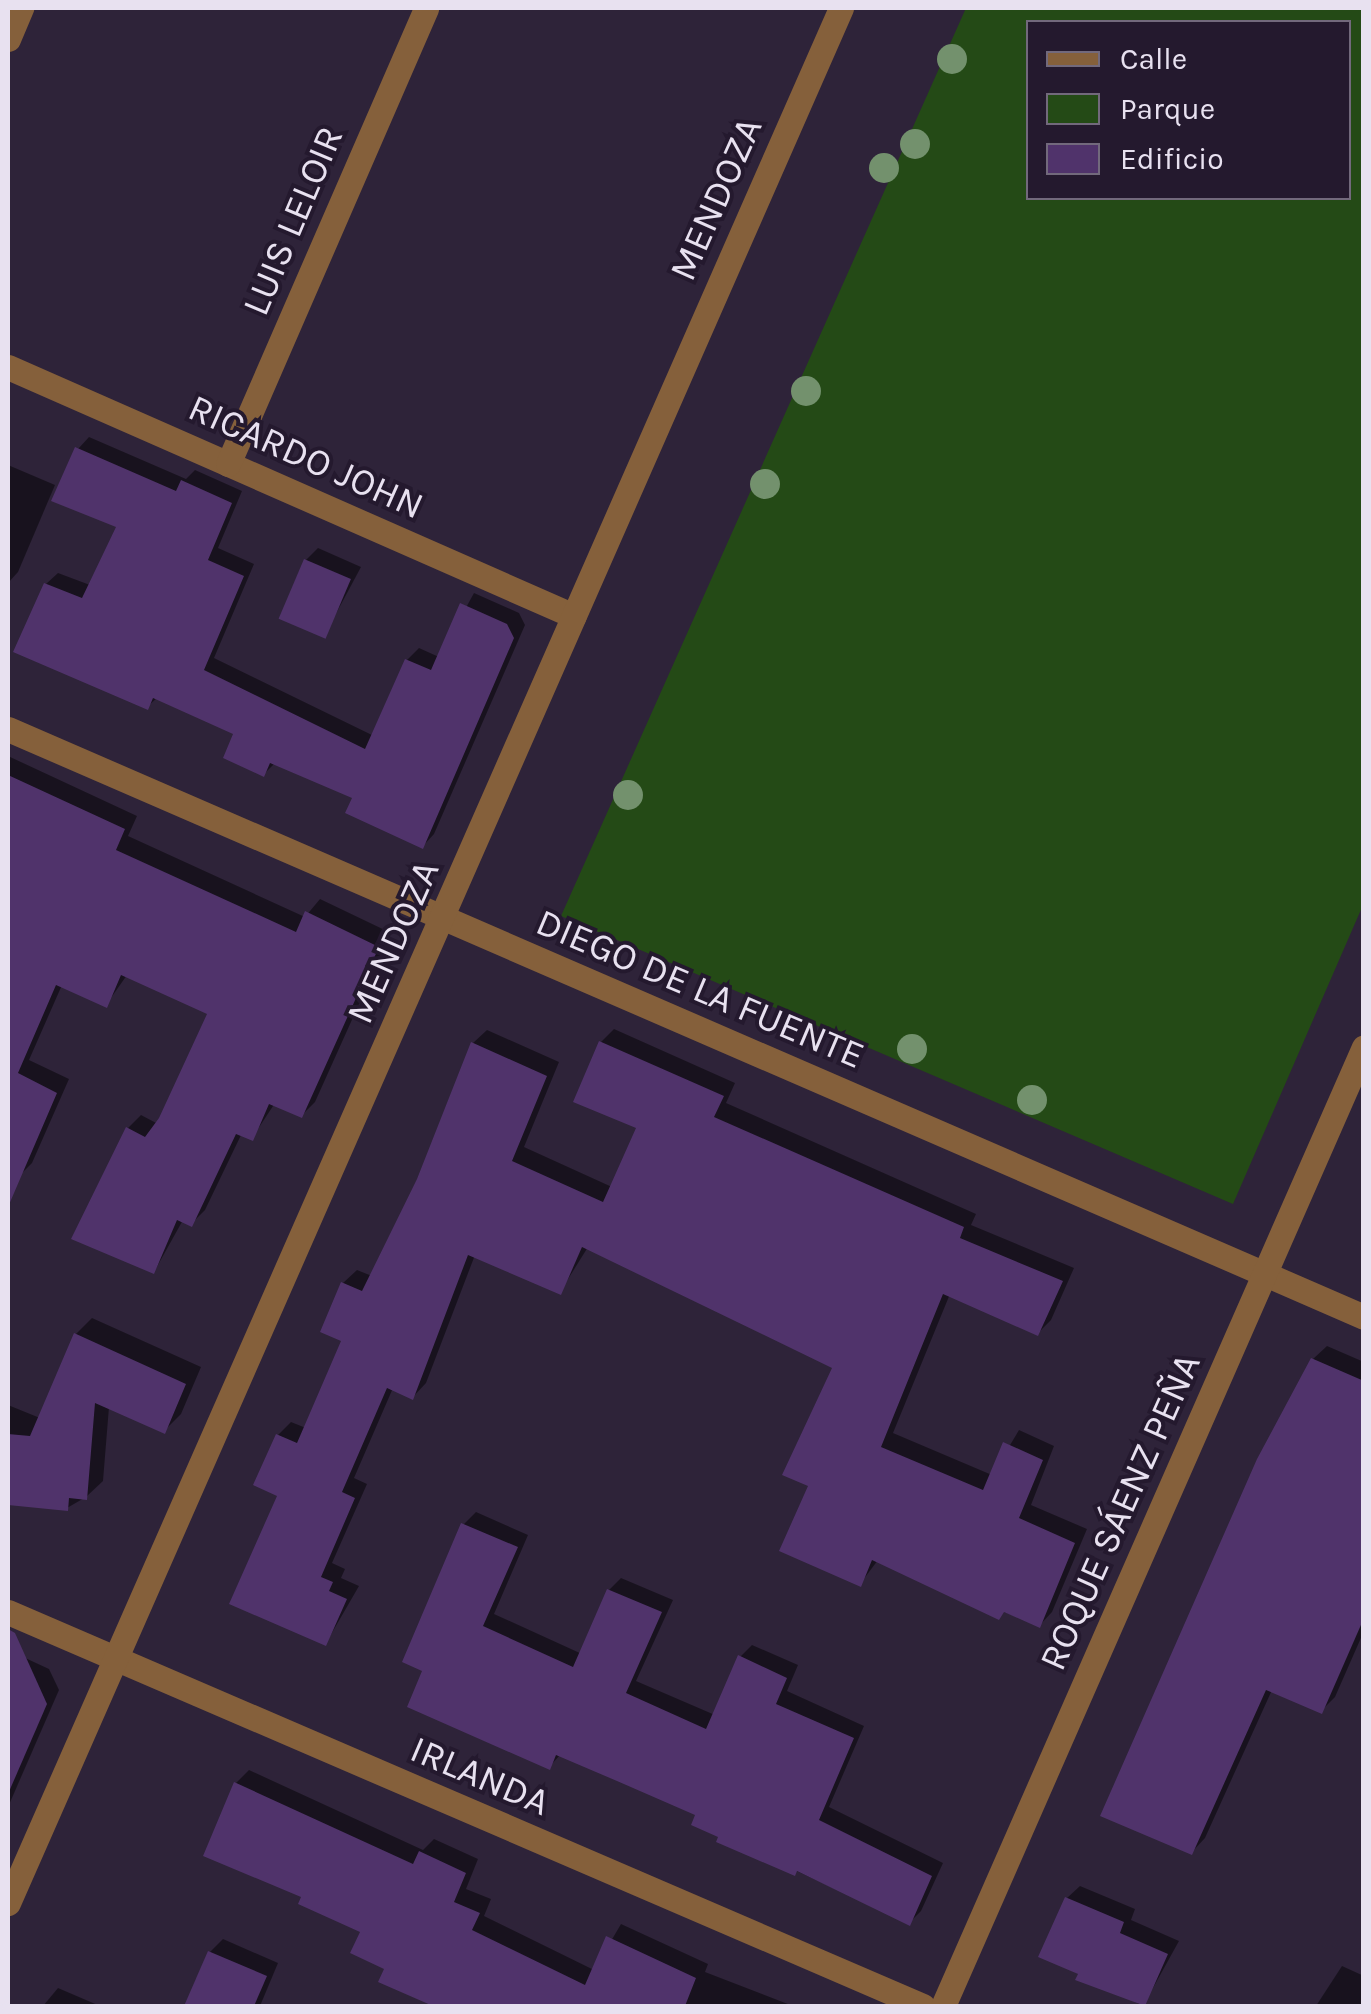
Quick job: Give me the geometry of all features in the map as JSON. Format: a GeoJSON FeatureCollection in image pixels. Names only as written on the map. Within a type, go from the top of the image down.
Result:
{"type":"FeatureCollection","features":[{"type":"Feature","properties":{"kind":"street"},"geometry":{"type":"LineString","coordinates":[[8,39],[21,8]]}},
{"type":"Feature","properties":{"kind":"street","name":"LUIS LELOIR"},"geometry":{"type":"LineString","coordinates":[[228,464],[426,8]]}},
{"type":"Feature","properties":{"kind":"street","name":"MENDOZA"},"geometry":{"type":"LineString","coordinates":[[8,1904],[113,1659],[444,920],[840,8]]}},
{"type":"Feature","properties":{"kind":"street","name":"RICARDO JOHN"},"geometry":{"type":"LineString","coordinates":[[8,367],[574,616]]}},
{"type":"Feature","properties":{"kind":"street","name":"DIEGO DE LA FUENTE"},"geometry":{"type":"LineString","coordinates":[[8,729],[1364,1317]]}},
{"type":"Feature","properties":{"kind":"street","name":"ROQUE SÁENZ PEÑA"},"geometry":{"type":"LineString","coordinates":[[943,2006],[1364,1048]]}},
{"type":"Feature","properties":{"kind":"street","name":"IRLANDA"},"geometry":{"type":"LineString","coordinates":[[8,1612],[923,2006]]}},
{"type":"Feature","properties":{"kind":"green space"},"geometry":{"type":"Polygon","coordinates":[[[966,8],[1363,8],[1363,905],[1233,1204],[561,916],[966,8]]]}},
{"type":"Feature","properties":{"kind":"building"},"geometry":{"type":"Polygon","coordinates":[[[75,447],[176,491],[181,480],[232,503],[208,560],[244,576],[204,670],[365,749],[405,659],[431,670],[460,603],[507,624],[514,638],[423,849],[345,813],[352,798],[270,763],[264,777],[223,758],[233,734],[153,698],[148,710],[13,652],[44,583],[82,598],[116,527],[51,501],[75,447]]]}},
{"type":"Feature","properties":{"kind":"building"},"geometry":{"type":"Polygon","coordinates":[[[304,559],[351,579],[326,639],[279,619],[304,559]]]}},
{"type":"Feature","properties":{"kind":"building"},"geometry":{"type":"Polygon","coordinates":[[[8,775],[125,829],[116,850],[296,932],[305,911],[379,947],[302,1118],[269,1104],[253,1141],[236,1134],[192,1227],[177,1220],[154,1274],[71,1239],[126,1127],[145,1137],[159,1118],[207,1014],[121,975],[107,1008],[56,985],[18,1073],[57,1093],[8,1207],[8,775]]]}},
{"type":"Feature","properties":{"kind":"building"},"geometry":{"type":"Polygon","coordinates":[[[599,1041],[724,1096],[714,1117],[964,1227],[960,1238],[1063,1281],[1038,1336],[943,1294],[881,1447],[983,1490],[1003,1442],[1043,1460],[1019,1518],[1075,1543],[1040,1628],[1004,1612],[999,1620],[872,1560],[861,1587],[779,1551],[808,1486],[782,1475],[832,1368],[582,1247],[561,1295],[468,1255],[413,1400],[387,1388],[342,1492],[355,1498],[321,1577],[333,1582],[329,1591],[347,1599],[326,1646],[229,1604],[277,1496],[253,1485],[276,1434],[297,1443],[341,1341],[320,1332],[341,1282],[362,1291],[417,1179],[471,1042],[547,1076],[512,1161],[603,1202],[636,1128],[573,1102],[599,1041]]]}},
{"type":"Feature","properties":{"kind":"building"},"geometry":{"type":"Polygon","coordinates":[[[74,1333],[186,1384],[165,1434],[95,1403],[87,1500],[69,1498],[68,1511],[8,1505],[8,1434],[30,1436],[74,1333]]]}},
{"type":"Feature","properties":{"kind":"building"},"geometry":{"type":"Polygon","coordinates":[[[1311,1358],[1364,1381],[1364,1618],[1322,1714],[1266,1690],[1192,1855],[1100,1816],[1257,1459],[1311,1358]]]}},
{"type":"Feature","properties":{"kind":"building"},"geometry":{"type":"Polygon","coordinates":[[[461,1523],[518,1547],[483,1626],[573,1667],[607,1589],[662,1612],[626,1693],[706,1729],[738,1655],[787,1678],[776,1704],[854,1738],[819,1820],[932,1876],[910,1926],[797,1871],[795,1876],[716,1842],[718,1837],[691,1825],[695,1815],[617,1781],[556,1755],[550,1770],[407,1707],[422,1671],[402,1662],[461,1523]]]}},
{"type":"Feature","properties":{"kind":"building"},"geometry":{"type":"Polygon","coordinates":[[[8,1629],[15,1633],[47,1704],[8,1794],[8,1629]]]}},
{"type":"Feature","properties":{"kind":"building"},"geometry":{"type":"Polygon","coordinates":[[[234,1782],[413,1864],[419,1851],[466,1873],[454,1902],[480,1913],[472,1930],[585,1985],[606,1936],[696,1978],[685,2006],[433,2006],[378,1982],[384,1969],[350,1953],[360,1932],[298,1904],[301,1897],[203,1856],[234,1782]]]}},
{"type":"Feature","properties":{"kind":"building"},"geometry":{"type":"Polygon","coordinates":[[[1065,1897],[1124,1922],[1120,1933],[1168,1954],[1145,2006],[1075,1980],[1078,1974],[1038,1957],[1065,1897]]]}},
{"type":"Feature","properties":{"kind":"building"},"geometry":{"type":"Polygon","coordinates":[[[208,1951],[267,1976],[254,2006],[184,2006],[208,1951]]]}}]}
